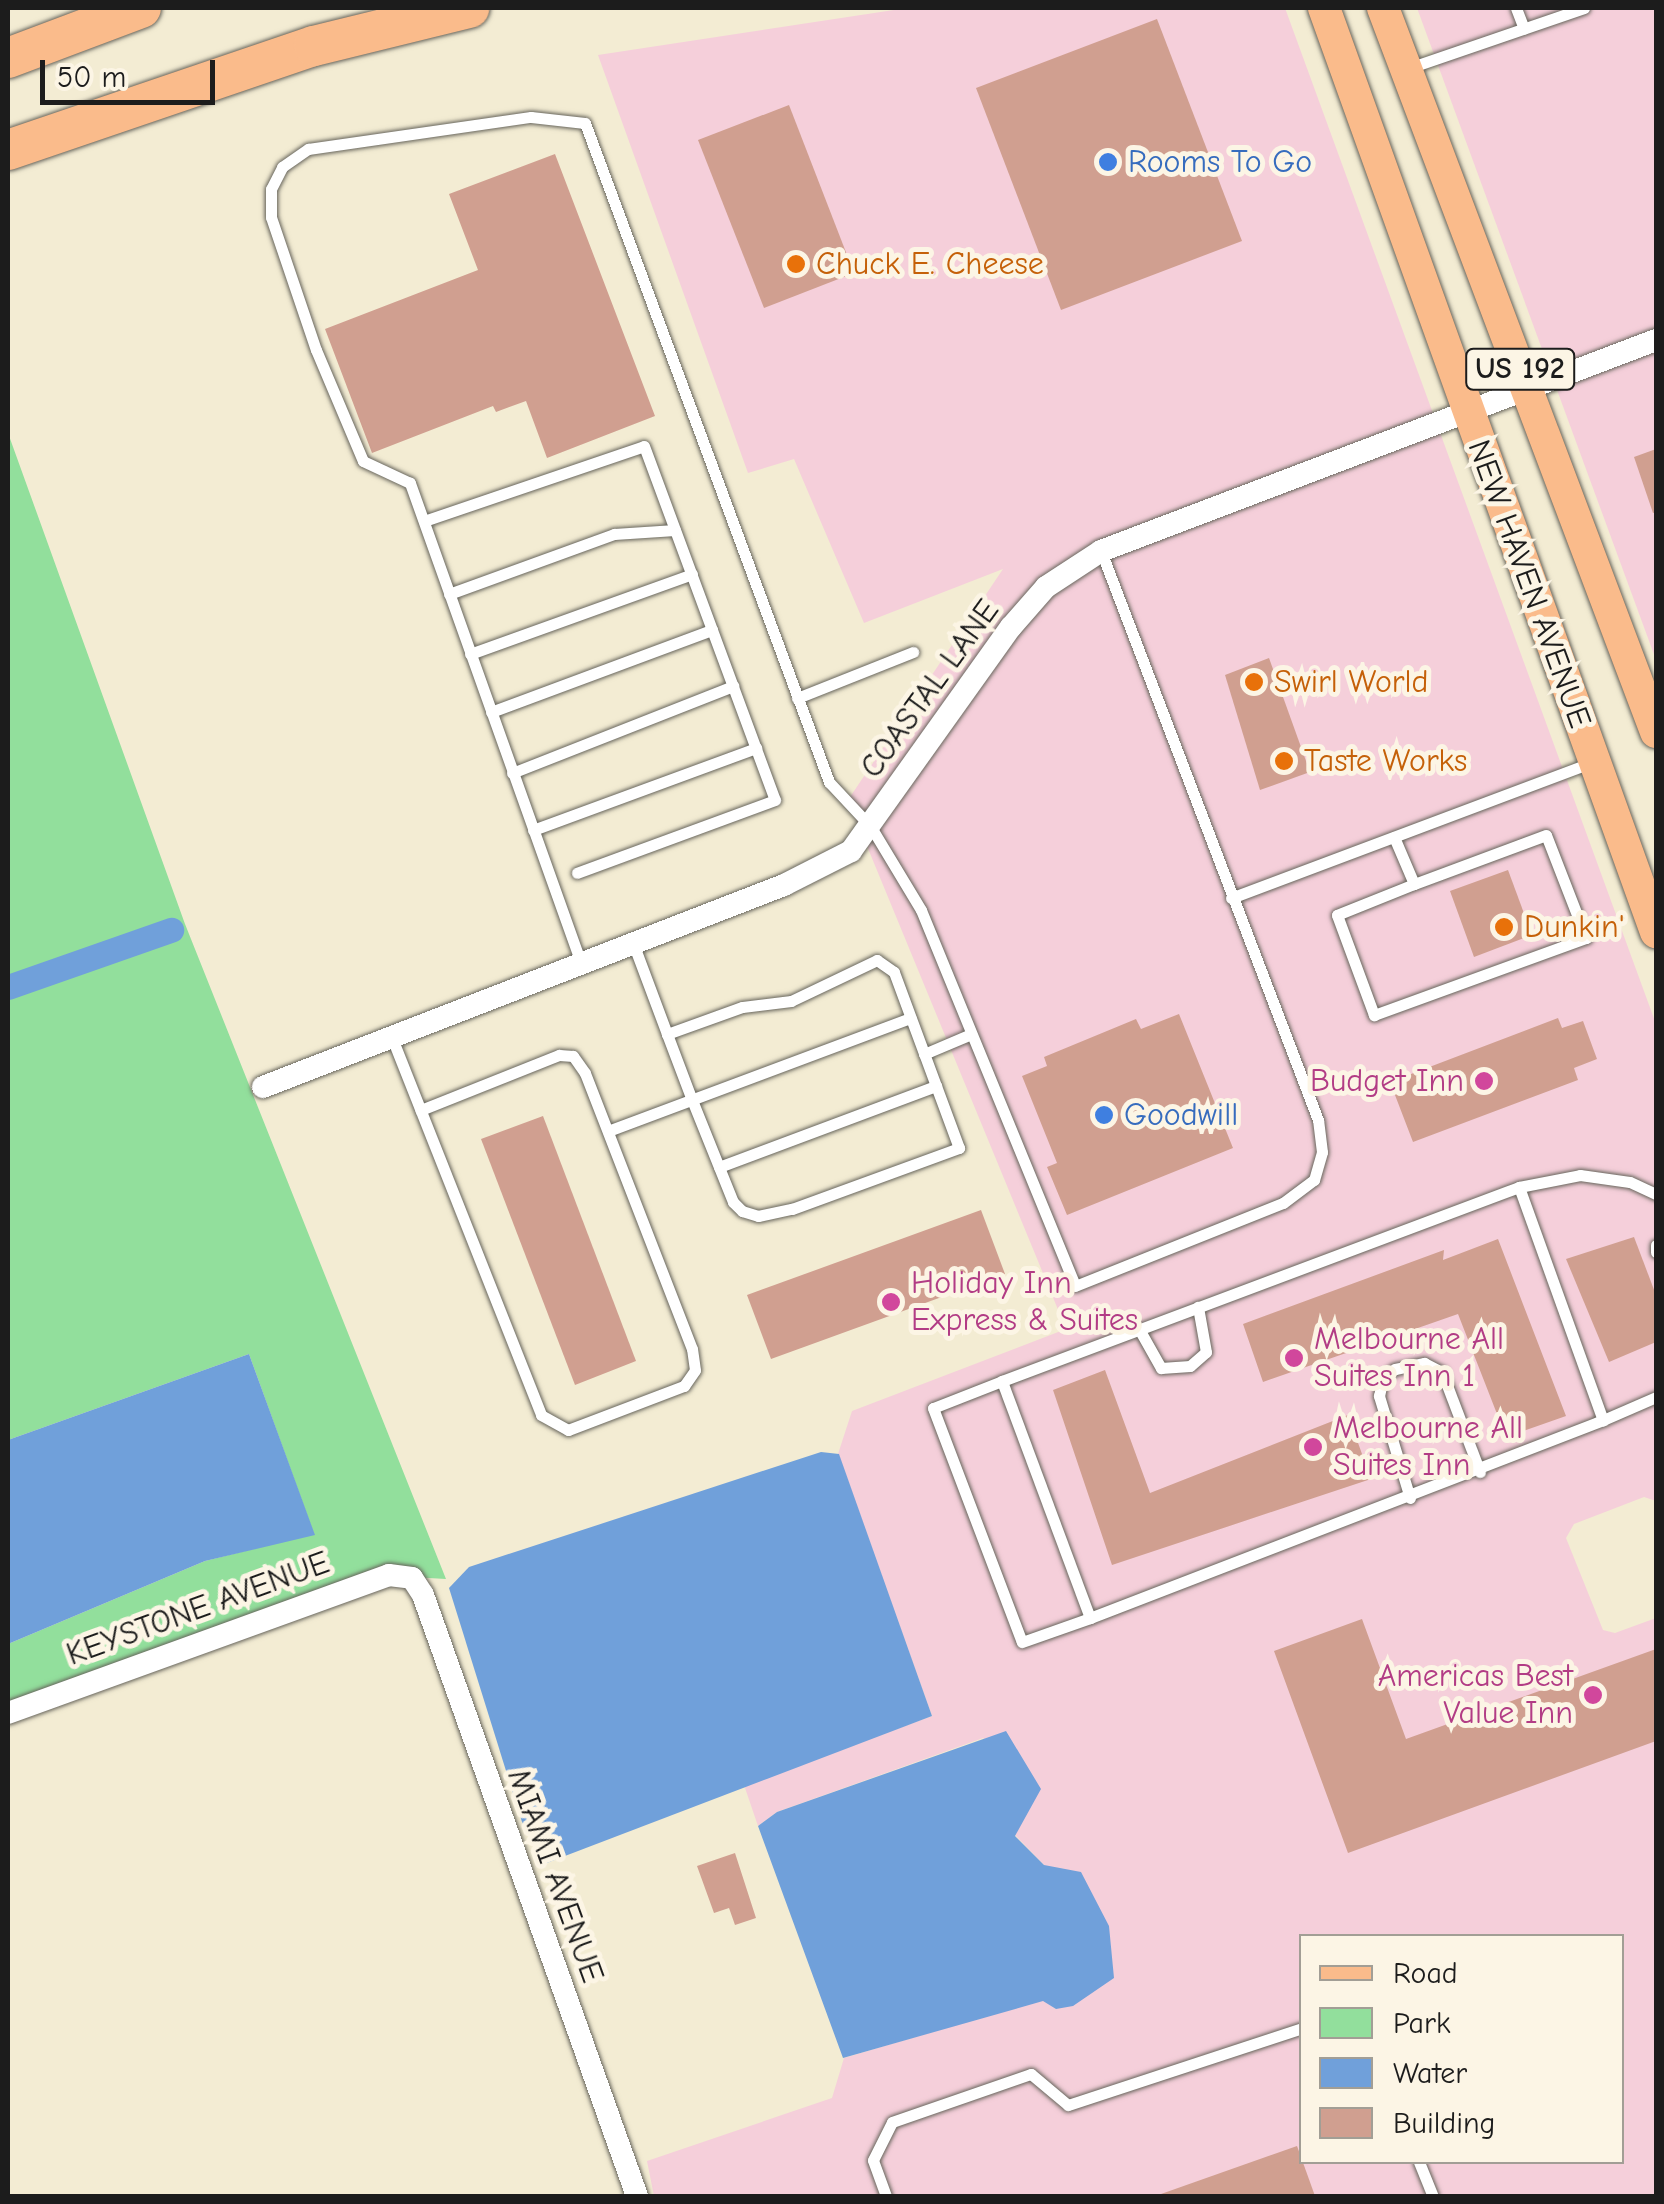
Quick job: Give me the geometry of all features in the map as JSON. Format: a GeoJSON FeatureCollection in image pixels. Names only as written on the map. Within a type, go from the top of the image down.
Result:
{"type":"FeatureCollection","features":[{"type":"Feature","properties":{"kind":"highway"},"geometry":{"type":"LineString","coordinates":[[8,58],[141,8]]}},
{"type":"Feature","properties":{"kind":"highway"},"geometry":{"type":"LineString","coordinates":[[8,150],[314,46],[469,8]]}},
{"type":"Feature","properties":{"kind":"main road","name":"NEW HAVEN AVENUE"},"geometry":{"type":"LineString","coordinates":[[1324,8],[1656,932]]}},
{"type":"Feature","properties":{"kind":"main road","name":"NEW HAVEN AVENUE"},"geometry":{"type":"LineString","coordinates":[[1383,8],[1656,732]]}},
{"type":"Feature","properties":{"kind":"street","name":"COASTAL LANE"},"geometry":{"type":"LineString","coordinates":[[263,1087],[784,885],[851,851],[872,827],[1011,627],[1046,587],[1101,551],[1656,340]]}},
{"type":"Feature","properties":{"kind":"street","name":"KEYSTONE AVENUE"},"geometry":{"type":"LineString","coordinates":[[8,1713],[389,1575],[412,1578]]}},
{"type":"Feature","properties":{"kind":"street","name":"MIAMI AVENUE"},"geometry":{"type":"LineString","coordinates":[[412,1578],[423,1594],[637,2196]]}},
{"type":"Feature","properties":{"kind":"lane"},"geometry":{"type":"LineString","coordinates":[[1516,8],[1524,30]]}},
{"type":"Feature","properties":{"kind":"lane"},"geometry":{"type":"LineString","coordinates":[[1405,69],[1584,8]]}},
{"type":"Feature","properties":{"kind":"lane"},"geometry":{"type":"LineString","coordinates":[[581,963],[410,483],[363,461],[271,217],[270,190],[282,167],[308,149],[530,117],[585,123],[829,782],[872,827],[921,910],[1075,1286],[1283,1203],[1314,1180],[1322,1152],[1318,1120],[1101,551]]}},
{"type":"Feature","properties":{"kind":"lane"},"geometry":{"type":"LineString","coordinates":[[424,521],[644,446],[775,800],[577,874]]}},
{"type":"Feature","properties":{"kind":"lane"},"geometry":{"type":"LineString","coordinates":[[450,594],[614,534],[676,530]]}},
{"type":"Feature","properties":{"kind":"lane"},"geometry":{"type":"LineString","coordinates":[[470,654],[692,574]]}},
{"type":"Feature","properties":{"kind":"lane"},"geometry":{"type":"LineString","coordinates":[[490,712],[712,630]]}},
{"type":"Feature","properties":{"kind":"lane"},"geometry":{"type":"LineString","coordinates":[[797,698],[914,652]]}},
{"type":"Feature","properties":{"kind":"lane"},"geometry":{"type":"LineString","coordinates":[[512,773],[733,686]]}},
{"type":"Feature","properties":{"kind":"lane"},"geometry":{"type":"LineString","coordinates":[[533,830],[756,748]]}},
{"type":"Feature","properties":{"kind":"lane"},"geometry":{"type":"LineString","coordinates":[[1232,898],[1594,762]]}},
{"type":"Feature","properties":{"kind":"lane"},"geometry":{"type":"LineString","coordinates":[[1546,835],[1586,938],[1374,1015],[1337,915],[1414,884],[1546,835]]}},
{"type":"Feature","properties":{"kind":"lane"},"geometry":{"type":"LineString","coordinates":[[1394,837],[1414,884]]}},
{"type":"Feature","properties":{"kind":"lane"},"geometry":{"type":"LineString","coordinates":[[633,943],[667,1034],[692,1100],[733,1202],[758,1216],[959,1148],[894,972],[877,960],[791,1002],[742,1007],[667,1034]]}},
{"type":"Feature","properties":{"kind":"lane"},"geometry":{"type":"LineString","coordinates":[[608,1132],[911,1018]]}},
{"type":"Feature","properties":{"kind":"lane"},"geometry":{"type":"LineString","coordinates":[[924,1054],[969,1035]]}},
{"type":"Feature","properties":{"kind":"lane"},"geometry":{"type":"LineString","coordinates":[[392,1038],[541,1415],[568,1430],[684,1386],[695,1370],[608,1132],[585,1073],[573,1056],[559,1054],[421,1110]]}},
{"type":"Feature","properties":{"kind":"lane"},"geometry":{"type":"LineString","coordinates":[[719,1167],[936,1086]]}},
{"type":"Feature","properties":{"kind":"lane"},"geometry":{"type":"LineString","coordinates":[[1656,1208],[1654,1194],[1580,1175],[1519,1187],[933,1408],[1022,1642],[1480,1472],[1656,1397]]}},
{"type":"Feature","properties":{"kind":"lane"},"geometry":{"type":"LineString","coordinates":[[1519,1187],[1603,1420]]}},
{"type":"Feature","properties":{"kind":"lane"},"geometry":{"type":"LineString","coordinates":[[1140,1330],[1160,1368],[1190,1366],[1206,1352],[1198,1307]]}},
{"type":"Feature","properties":{"kind":"lane"},"geometry":{"type":"LineString","coordinates":[[1410,1498],[1379,1396],[1383,1377],[1395,1369],[1424,1363],[1442,1372],[1480,1472]]}},
{"type":"Feature","properties":{"kind":"lane"},"geometry":{"type":"LineString","coordinates":[[1002,1381],[1090,1618]]}},
{"type":"Feature","properties":{"kind":"lane"},"geometry":{"type":"LineString","coordinates":[[886,2196],[873,2160],[892,2122],[1031,2074],[1068,2104],[1299,2029]]}},
{"type":"Feature","properties":{"kind":"lane"},"geometry":{"type":"LineString","coordinates":[[1421,2164],[1433,2196]]}},
{"type":"Feature","properties":{"kind":"shaded area"},"geometry":{"type":"Polygon","coordinates":[[[907,8],[1285,8],[1656,1024],[1656,1501],[1644,1497],[1574,1524],[1566,1538],[1603,1630],[1615,1633],[1656,1618],[1656,2196],[654,2196],[647,2161],[832,2098],[844,2058],[1043,2000],[1056,2009],[1044,1865],[1015,1835],[1040,1788],[983,1738],[777,1812],[758,1826],[744,1785],[932,1716],[838,1454],[852,1411],[1066,1329],[848,800],[1003,569],[864,623],[794,459],[748,473],[598,55],[907,8]]]}},
{"type":"Feature","properties":{"kind":"shaded area"},"geometry":{"type":"Polygon","coordinates":[[[1417,8],[1656,8],[1656,660],[1417,8]]]}},
{"type":"Feature","properties":{"kind":"green space"},"geometry":{"type":"Polygon","coordinates":[[[8,433],[185,924],[446,1579],[394,1576],[8,1714],[8,1644],[205,1561],[314,1534],[249,1354],[8,1440],[8,433]]]}},
{"type":"Feature","properties":{"kind":"water"},"geometry":{"type":"Polygon","coordinates":[[[249,1354],[315,1535],[205,1561],[8,1644],[8,1440],[249,1354]]]}},
{"type":"Feature","properties":{"kind":"water"},"geometry":{"type":"Polygon","coordinates":[[[821,1452],[839,1454],[932,1716],[544,1864],[522,1822],[449,1588],[469,1567],[821,1452]]]}},
{"type":"Feature","properties":{"kind":"water"},"geometry":{"type":"Polygon","coordinates":[[[1006,1731],[1041,1789],[1015,1836],[1044,1865],[1081,1872],[1109,1926],[1114,1978],[1073,2006],[1056,2009],[1043,2001],[843,2058],[758,1826],[777,1812],[1006,1731]]]}},
{"type":"Feature","properties":{"kind":"building"},"geometry":{"type":"Polygon","coordinates":[[[1157,19],[1242,241],[1061,310],[976,88],[1157,19]]]}},
{"type":"Feature","properties":{"kind":"building"},"geometry":{"type":"Polygon","coordinates":[[[789,105],[854,273],[764,308],[698,140],[789,105]]]}},
{"type":"Feature","properties":{"kind":"building"},"geometry":{"type":"Polygon","coordinates":[[[555,154],[655,416],[547,458],[526,401],[496,412],[493,406],[372,453],[325,329],[478,270],[449,194],[555,154]]]}},
{"type":"Feature","properties":{"kind":"building"},"geometry":{"type":"Polygon","coordinates":[[[1656,449],[1656,512],[1653,513],[1634,457],[1656,449]]]}},
{"type":"Feature","properties":{"kind":"building"},"geometry":{"type":"Polygon","coordinates":[[[1269,658],[1310,772],[1260,790],[1225,675],[1269,658]]]}},
{"type":"Feature","properties":{"kind":"building"},"geometry":{"type":"Polygon","coordinates":[[[1508,870],[1532,935],[1474,957],[1450,891],[1508,870]]]}},
{"type":"Feature","properties":{"kind":"building"},"geometry":{"type":"Polygon","coordinates":[[[1179,1014],[1233,1148],[1067,1215],[1047,1167],[1057,1163],[1022,1076],[1047,1066],[1044,1057],[1136,1019],[1141,1029],[1179,1014]]]}},
{"type":"Feature","properties":{"kind":"building","name":"Budget Inn"},"geometry":{"type":"Polygon","coordinates":[[[1558,1018],[1562,1028],[1583,1021],[1597,1059],[1574,1068],[1578,1080],[1413,1142],[1390,1082],[1558,1018]]]}},
{"type":"Feature","properties":{"kind":"building"},"geometry":{"type":"Polygon","coordinates":[[[543,1116],[636,1361],[575,1385],[481,1139],[543,1116]]]}},
{"type":"Feature","properties":{"kind":"building"},"geometry":{"type":"Polygon","coordinates":[[[981,1210],[1005,1274],[771,1359],[747,1295],[981,1210]]]}},
{"type":"Feature","properties":{"kind":"building"},"geometry":{"type":"Polygon","coordinates":[[[1634,1237],[1656,1295],[1656,1342],[1609,1362],[1566,1259],[1634,1237]]]}},
{"type":"Feature","properties":{"kind":"building","name":"Melbourne All Suites Inn 1"},"geometry":{"type":"Polygon","coordinates":[[[1498,1239],[1566,1416],[1506,1437],[1458,1314],[1263,1382],[1243,1324],[1444,1250],[1443,1260],[1498,1239]]]}},
{"type":"Feature","properties":{"kind":"building","name":"Melbourne All Suites Inn"},"geometry":{"type":"Polygon","coordinates":[[[1105,1370],[1150,1493],[1348,1415],[1371,1479],[1112,1565],[1053,1390],[1105,1370]]]}},
{"type":"Feature","properties":{"kind":"building","name":"Americas Best Value Inn"},"geometry":{"type":"Polygon","coordinates":[[[1362,1619],[1406,1739],[1656,1649],[1656,1741],[1348,1853],[1274,1651],[1362,1619]]]}},
{"type":"Feature","properties":{"kind":"building"},"geometry":{"type":"Polygon","coordinates":[[[735,1853],[756,1918],[735,1925],[729,1908],[714,1913],[697,1866],[735,1853]]]}},
{"type":"Feature","properties":{"kind":"building"},"geometry":{"type":"Polygon","coordinates":[[[1297,2146],[1299,2164],[1303,2164],[1315,2196],[1162,2196],[1297,2146]]]}},
{"type":"Feature","properties":{"kind":"waterway"},"geometry":{"type":"LineString","coordinates":[[8,987],[171,930]]}},
{"type":"Feature","properties":{"kind":"place","name":"Rooms To Go"},"geometry":{"type":"Point","coordinates":[1108,162]}},
{"type":"Feature","properties":{"kind":"place","name":"Chuck E. Cheese"},"geometry":{"type":"Point","coordinates":[796,264]}},
{"type":"Feature","properties":{"kind":"place","name":"Swirl World"},"geometry":{"type":"Point","coordinates":[1254,682]}},
{"type":"Feature","properties":{"kind":"place","name":"Taste Works"},"geometry":{"type":"Point","coordinates":[1284,761]}},
{"type":"Feature","properties":{"kind":"place","name":"Dunkin'"},"geometry":{"type":"Point","coordinates":[1504,927]}},
{"type":"Feature","properties":{"kind":"place","name":"Budget Inn"},"geometry":{"type":"Point","coordinates":[1484,1081]}},
{"type":"Feature","properties":{"kind":"place","name":"Goodwill"},"geometry":{"type":"Point","coordinates":[1104,1115]}},
{"type":"Feature","properties":{"kind":"place","name":"Holiday Inn Express & Suites"},"geometry":{"type":"Point","coordinates":[891,1302]}},
{"type":"Feature","properties":{"kind":"place","name":"Melbourne All Suites Inn 1"},"geometry":{"type":"Point","coordinates":[1294,1358]}},
{"type":"Feature","properties":{"kind":"place","name":"Melbourne All Suites Inn"},"geometry":{"type":"Point","coordinates":[1313,1447]}},
{"type":"Feature","properties":{"kind":"place","name":"Americas Best Value Inn"},"geometry":{"type":"Point","coordinates":[1593,1695]}}]}
